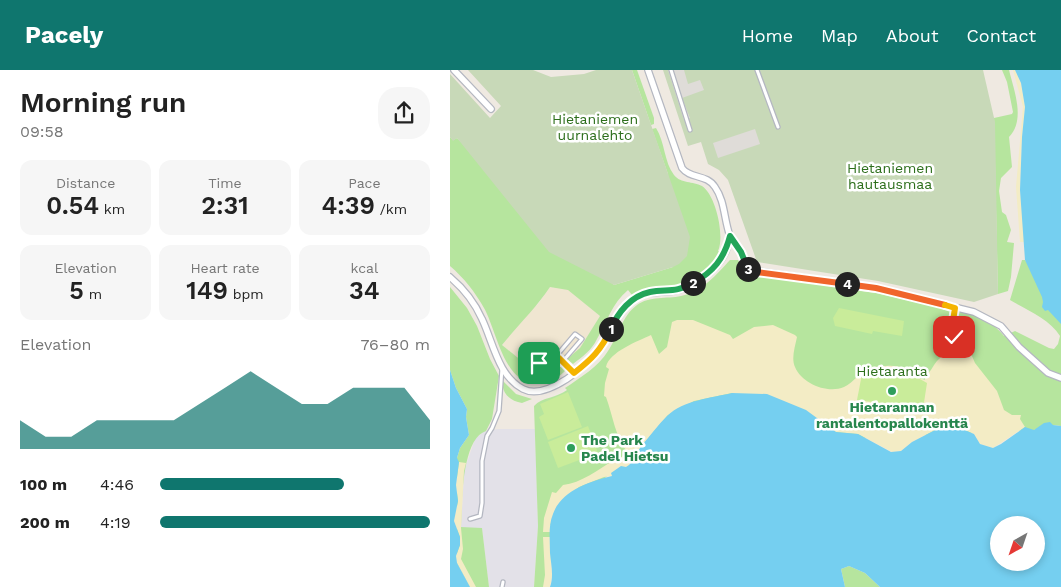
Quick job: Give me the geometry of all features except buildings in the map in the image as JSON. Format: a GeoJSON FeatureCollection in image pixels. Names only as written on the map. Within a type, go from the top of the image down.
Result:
{"type":"FeatureCollection","features":[{"type":"Feature","properties":{"kind":"street"},"geometry":{"type":"LineString","coordinates":[[454,70],[491,109]]}},
{"type":"Feature","properties":{"kind":"street"},"geometry":{"type":"LineString","coordinates":[[648,70],[682,168],[686,172],[712,182],[725,210],[730,236],[749,270],[876,288],[974,312],[1000,326],[1019,347],[1048,373],[1061,378]]}},
{"type":"Feature","properties":{"kind":"street"},"geometry":{"type":"LineString","coordinates":[[450,277],[477,310],[502,367],[517,385],[534,392],[550,389],[574,373],[594,356],[602,346],[615,319],[632,300],[651,292],[676,291],[698,280],[714,268],[725,253],[730,236]]}},
{"type":"Feature","properties":{"kind":"lane"},"geometry":{"type":"LineString","coordinates":[[671,70],[690,130]]}},
{"type":"Feature","properties":{"kind":"lane"},"geometry":{"type":"LineString","coordinates":[[757,70],[778,127]]}},
{"type":"Feature","properties":{"kind":"lane"},"geometry":{"type":"LineString","coordinates":[[954,343],[953,321],[955,308]]}},
{"type":"Feature","properties":{"kind":"lane"},"geometry":{"type":"LineString","coordinates":[[539,363],[549,364],[561,360],[582,339],[575,334],[558,354],[561,360],[574,373]]}},
{"type":"Feature","properties":{"kind":"lane"},"geometry":{"type":"LineString","coordinates":[[470,519],[480,516],[482,461],[487,436],[499,411],[502,367]]}},
{"type":"Feature","properties":{"kind":"lane"},"geometry":{"type":"LineString","coordinates":[[502,587],[503,582]]}},
{"type":"Feature","properties":{"kind":"shaded area"},"geometry":{"type":"Polygon","coordinates":[[[668,70],[684,70],[688,84],[700,80],[704,90],[682,98],[690,118],[684,120],[668,70]]]}},
{"type":"Feature","properties":{"kind":"shaded area"},"geometry":{"type":"Polygon","coordinates":[[[755,129],[760,144],[718,158],[713,143],[755,129]]]}},
{"type":"Feature","properties":{"kind":"shaded area"},"geometry":{"type":"Polygon","coordinates":[[[550,287],[568,289],[600,316],[580,348],[551,375],[543,378],[502,345],[538,304],[550,287]]]}},
{"type":"Feature","properties":{"kind":"shaded area"},"geometry":{"type":"Polygon","coordinates":[[[535,429],[538,526],[534,587],[489,587],[482,529],[461,528],[464,471],[475,439],[484,431],[535,429]]]}},
{"type":"Feature","properties":{"kind":"green space","name":"Hietaniemen uurnalehto"},"geometry":{"type":"Polygon","coordinates":[[[468,70],[533,70],[551,77],[584,74],[596,70],[632,70],[690,237],[687,256],[673,267],[614,285],[549,252],[457,138],[453,141],[450,137],[450,74],[490,118],[501,106],[468,70]]]}},
{"type":"Feature","properties":{"kind":"green space"},"geometry":{"type":"Polygon","coordinates":[[[632,70],[637,70],[654,118],[654,124],[651,125],[632,70]]]}},
{"type":"Feature","properties":{"kind":"green space","name":"Hietaniemen hautausmaa"},"geometry":{"type":"Polygon","coordinates":[[[663,70],[983,70],[995,122],[998,294],[974,302],[878,281],[757,262],[728,180],[719,170],[708,164],[701,142],[688,146],[663,70]]]}},
{"type":"Feature","properties":{"kind":"green space"},"geometry":{"type":"Polygon","coordinates":[[[1002,70],[1009,70],[1018,115],[1017,123],[1009,137],[1012,167],[1001,178],[999,191],[1002,212],[1006,215],[1011,230],[1007,242],[1014,243],[1011,277],[1008,291],[998,294],[994,118],[1012,114],[1013,112],[1007,82],[1002,70]]]}},
{"type":"Feature","properties":{"kind":"green space"},"geometry":{"type":"Polygon","coordinates":[[[656,128],[668,164],[674,175],[680,180],[702,186],[711,198],[720,227],[718,251],[721,253],[700,275],[681,286],[642,291],[632,295],[628,290],[614,307],[592,347],[573,364],[567,359],[580,348],[600,316],[568,290],[550,287],[502,345],[543,378],[551,375],[559,367],[564,367],[566,370],[546,382],[539,384],[527,382],[517,376],[503,355],[481,302],[465,280],[450,266],[450,137],[453,140],[457,138],[614,285],[673,267],[668,174],[652,129],[656,128]]]}},
{"type":"Feature","properties":{"kind":"green space","name":"Hietaranta"},"geometry":{"type":"Polygon","coordinates":[[[730,260],[738,260],[744,270],[751,275],[876,293],[972,315],[990,323],[1004,336],[1015,331],[1054,349],[1058,344],[1060,336],[1056,330],[1038,315],[1010,300],[1022,260],[1025,260],[1032,270],[1048,310],[1061,312],[1061,426],[1053,425],[1034,430],[640,448],[550,525],[550,587],[534,587],[538,526],[534,406],[567,390],[565,388],[600,362],[612,345],[628,315],[637,305],[647,300],[689,294],[708,282],[730,260]]]}},
{"type":"Feature","properties":{"kind":"green space"},"geometry":{"type":"Polygon","coordinates":[[[450,287],[467,308],[477,326],[499,376],[492,419],[486,431],[478,437],[472,446],[467,459],[462,504],[461,527],[482,528],[489,587],[470,587],[457,563],[457,458],[460,448],[469,435],[466,417],[467,409],[456,388],[450,370],[450,287]]]}},
{"type":"Feature","properties":{"kind":"green space"},"geometry":{"type":"Polygon","coordinates":[[[839,308],[904,321],[902,336],[873,331],[872,334],[835,326],[833,318],[839,308]]]}},
{"type":"Feature","properties":{"kind":"green space","name":"Hietarannan rantalentopallokenttä"},"geometry":{"type":"Polygon","coordinates":[[[902,369],[927,383],[923,409],[857,400],[862,374],[865,372],[902,369]]]}},
{"type":"Feature","properties":{"kind":"green space"},"geometry":{"type":"Polygon","coordinates":[[[503,381],[516,394],[532,399],[522,403],[510,398],[503,389],[503,381]]]}},
{"type":"Feature","properties":{"kind":"green space"},"geometry":{"type":"Polygon","coordinates":[[[568,392],[582,427],[548,440],[539,417],[544,414],[540,404],[568,392]]]}},
{"type":"Feature","properties":{"kind":"green space"},"geometry":{"type":"Polygon","coordinates":[[[588,426],[598,453],[558,468],[548,442],[588,426]]]}},
{"type":"Feature","properties":{"kind":"green space"},"geometry":{"type":"Polygon","coordinates":[[[849,566],[865,573],[880,587],[845,587],[841,569],[849,566]]]}},
{"type":"Feature","properties":{"kind":"sand"},"geometry":{"type":"Polygon","coordinates":[[[1013,70],[1015,70],[1021,83],[1025,107],[1020,190],[1025,242],[1020,242],[1016,187],[1023,107],[1013,70]]]}},
{"type":"Feature","properties":{"kind":"sand","name":"Hietaranta"},"geometry":{"type":"Polygon","coordinates":[[[677,320],[693,320],[730,335],[733,339],[754,327],[773,325],[797,337],[793,360],[798,373],[809,383],[831,389],[838,389],[848,385],[867,369],[884,366],[901,367],[925,380],[925,375],[939,359],[955,344],[963,343],[968,347],[975,363],[997,391],[1004,410],[1012,415],[1021,415],[1020,419],[1025,427],[993,448],[980,444],[974,434],[953,425],[943,426],[912,442],[901,451],[892,452],[858,434],[836,432],[732,393],[694,401],[668,415],[640,448],[630,465],[612,476],[604,477],[579,487],[565,498],[550,525],[550,532],[543,532],[544,518],[552,492],[556,493],[563,485],[583,479],[628,453],[620,440],[606,397],[604,396],[609,369],[606,367],[608,362],[618,352],[651,335],[659,354],[667,347],[672,322],[677,320]]]}},
{"type":"Feature","properties":{"kind":"sand"},"geometry":{"type":"Polygon","coordinates":[[[459,462],[466,463],[461,528],[463,549],[461,559],[476,587],[470,587],[457,563],[456,556],[460,545],[460,537],[454,521],[458,501],[456,485],[459,462]]]}},
{"type":"Feature","properties":{"kind":"sand"},"geometry":{"type":"Polygon","coordinates":[[[543,537],[550,537],[552,576],[550,587],[543,587],[545,575],[543,537]]]}},
{"type":"Feature","properties":{"kind":"water"},"geometry":{"type":"Polygon","coordinates":[[[1015,70],[1061,70],[1061,324],[1048,310],[1045,311],[1042,307],[1042,297],[1025,260],[1020,190],[1025,107],[1021,83],[1015,70]]]}},
{"type":"Feature","properties":{"kind":"water"},"geometry":{"type":"Polygon","coordinates":[[[450,370],[456,388],[467,409],[466,417],[469,435],[460,448],[457,458],[459,462],[456,485],[458,501],[454,521],[460,537],[460,545],[456,556],[457,563],[470,587],[450,587],[450,370]]]}},
{"type":"Feature","properties":{"kind":"water"},"geometry":{"type":"Polygon","coordinates":[[[732,393],[767,394],[806,410],[836,432],[858,434],[891,452],[901,451],[912,442],[943,426],[953,425],[974,434],[980,444],[993,448],[1025,427],[1034,430],[1044,423],[1050,422],[1053,425],[1061,426],[1061,587],[880,587],[865,573],[849,566],[841,569],[845,587],[550,587],[552,574],[550,523],[562,499],[577,488],[612,476],[611,473],[621,466],[626,467],[629,465],[642,445],[667,416],[681,406],[732,393]]]}},
{"type":"Feature","properties":{"kind":"place","name":"Hietarannan rantalentopallokenttä"},"geometry":{"type":"Point","coordinates":[892,391]}},
{"type":"Feature","properties":{"kind":"place","name":"The Park Padel Hietsu"},"geometry":{"type":"Point","coordinates":[571,448]}},
{"type":"Feature","properties":{"kind":"route"},"geometry":{"type":"LineString","coordinates":[[539,363],[549,364],[559,358],[574,373],[590,361],[602,346],[615,319],[632,300],[651,292],[676,291],[706,275],[725,253],[730,236],[741,252],[749,270],[876,288],[955,308],[953,321],[954,337]]}}]}
